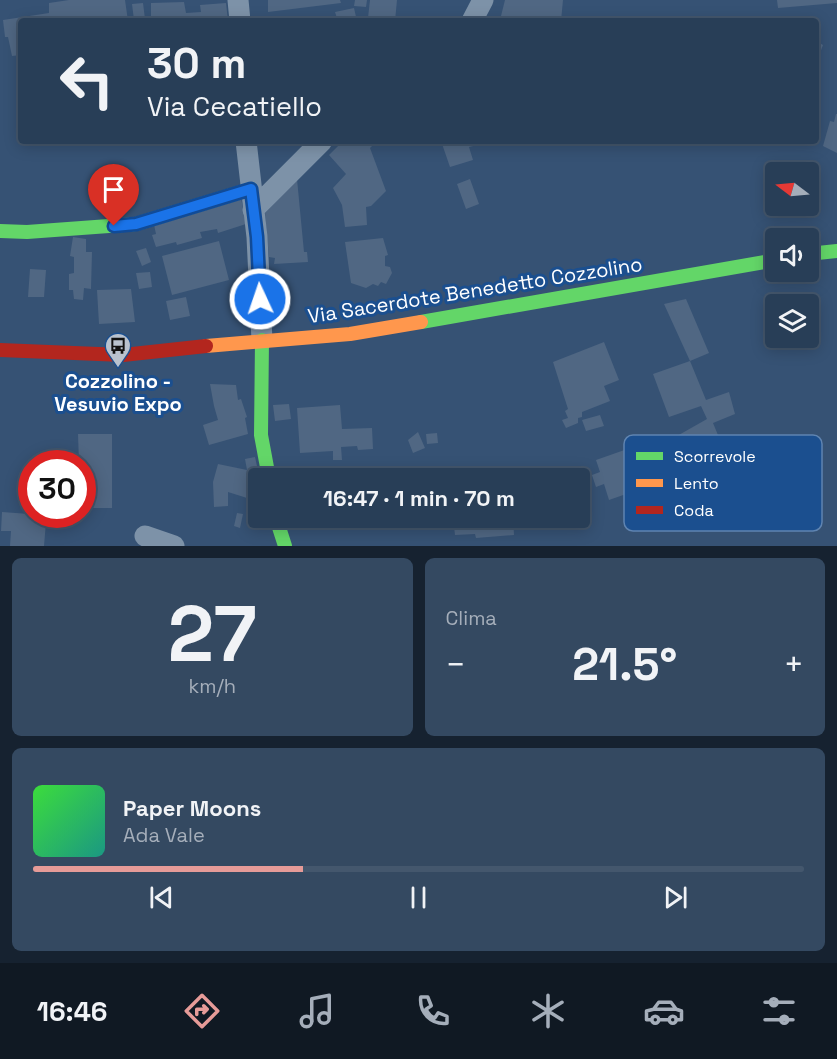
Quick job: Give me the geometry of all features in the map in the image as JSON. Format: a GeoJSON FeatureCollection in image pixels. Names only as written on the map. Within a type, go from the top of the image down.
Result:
{"type":"FeatureCollection","features":[{"type":"Feature","properties":{"kind":"main road"},"geometry":{"type":"LineString","coordinates":[[0,231],[27,232],[136,224],[252,199]]}},
{"type":"Feature","properties":{"kind":"main road"},"geometry":{"type":"LineString","coordinates":[[819,253],[837,251]]}},
{"type":"Feature","properties":{"kind":"main road","name":"Via Sacerdote Benedetto Cozzolino"},"geometry":{"type":"LineString","coordinates":[[0,350],[123,354],[350,334],[765,262]]}},
{"type":"Feature","properties":{"kind":"main road"},"geometry":{"type":"LineString","coordinates":[[262,340],[261,435],[266,468]]}},
{"type":"Feature","properties":{"kind":"main road"},"geometry":{"type":"LineString","coordinates":[[279,528],[285,546]]}},
{"type":"Feature","properties":{"kind":"street"},"geometry":{"type":"LineString","coordinates":[[238,0],[240,18]]}},
{"type":"Feature","properties":{"kind":"street"},"geometry":{"type":"LineString","coordinates":[[474,18],[483,0]]}},
{"type":"Feature","properties":{"kind":"street"},"geometry":{"type":"LineString","coordinates":[[246,144],[257,237],[262,340]]}},
{"type":"Feature","properties":{"kind":"street"},"geometry":{"type":"LineString","coordinates":[[252,199],[318,144]]}},
{"type":"Feature","properties":{"kind":"street"},"geometry":{"type":"LineString","coordinates":[[145,536],[174,546]]}},
{"type":"Feature","properties":{"kind":"building"},"geometry":{"type":"Polygon","coordinates":[[[69,0],[125,0],[128,18],[18,18],[18,55],[12,56],[8,37],[5,37],[3,20],[49,13],[49,3],[69,0]]]}},
{"type":"Feature","properties":{"kind":"building"},"geometry":{"type":"Polygon","coordinates":[[[268,0],[340,0],[341,3],[268,12],[268,0]]]}},
{"type":"Feature","properties":{"kind":"building"},"geometry":{"type":"Polygon","coordinates":[[[355,0],[367,0],[366,7],[354,6],[355,0]]]}},
{"type":"Feature","properties":{"kind":"building"},"geometry":{"type":"Polygon","coordinates":[[[370,0],[397,0],[395,18],[368,18],[370,0]]]}},
{"type":"Feature","properties":{"kind":"building"},"geometry":{"type":"Polygon","coordinates":[[[505,0],[563,0],[561,18],[501,16],[505,0]]]}},
{"type":"Feature","properties":{"kind":"building"},"geometry":{"type":"Polygon","coordinates":[[[777,0],[837,0],[837,3],[778,8],[777,0]]]}},
{"type":"Feature","properties":{"kind":"building"},"geometry":{"type":"Polygon","coordinates":[[[184,2],[186,13],[201,12],[200,5],[226,3],[228,18],[151,18],[151,3],[184,2]]]}},
{"type":"Feature","properties":{"kind":"building"},"geometry":{"type":"Polygon","coordinates":[[[143,3],[145,18],[134,18],[132,4],[143,3]]]}},
{"type":"Feature","properties":{"kind":"building"},"geometry":{"type":"Polygon","coordinates":[[[354,8],[356,18],[337,18],[335,12],[354,8]]]}},
{"type":"Feature","properties":{"kind":"building"},"geometry":{"type":"Polygon","coordinates":[[[819,43],[823,45],[819,55],[819,43]]]}},
{"type":"Feature","properties":{"kind":"building"},"geometry":{"type":"Polygon","coordinates":[[[836,114],[837,153],[823,146],[830,121],[834,122],[836,114]]]}},
{"type":"Feature","properties":{"kind":"building"},"geometry":{"type":"Polygon","coordinates":[[[340,144],[373,145],[370,148],[386,191],[371,206],[366,207],[367,225],[345,227],[342,205],[333,188],[346,174],[329,155],[340,144]]]}},
{"type":"Feature","properties":{"kind":"building"},"geometry":{"type":"Polygon","coordinates":[[[442,144],[482,144],[469,147],[473,160],[450,167],[442,144]]]}},
{"type":"Feature","properties":{"kind":"building"},"geometry":{"type":"Polygon","coordinates":[[[297,179],[304,252],[307,252],[308,262],[274,264],[275,258],[269,257],[265,213],[297,179]]]}},
{"type":"Feature","properties":{"kind":"building"},"geometry":{"type":"Polygon","coordinates":[[[470,179],[479,204],[466,209],[457,184],[470,179]]]}},
{"type":"Feature","properties":{"kind":"building"},"geometry":{"type":"Polygon","coordinates":[[[241,198],[246,224],[218,233],[217,229],[200,232],[202,238],[177,245],[176,242],[156,247],[152,235],[156,234],[153,220],[241,198]]]}},
{"type":"Feature","properties":{"kind":"building"},"geometry":{"type":"Polygon","coordinates":[[[73,237],[86,239],[86,252],[92,252],[91,289],[84,288],[83,300],[74,299],[73,290],[69,290],[69,274],[74,273],[74,257],[70,256],[73,237]]]}},
{"type":"Feature","properties":{"kind":"building"},"geometry":{"type":"Polygon","coordinates":[[[383,238],[388,255],[385,256],[385,266],[390,267],[392,273],[386,284],[381,282],[378,286],[373,284],[366,288],[351,283],[345,242],[383,238]]]}},
{"type":"Feature","properties":{"kind":"building"},"geometry":{"type":"Polygon","coordinates":[[[219,241],[229,280],[172,295],[162,256],[219,241]]]}},
{"type":"Feature","properties":{"kind":"building"},"geometry":{"type":"Polygon","coordinates":[[[146,248],[151,262],[142,266],[136,251],[146,248]]]}},
{"type":"Feature","properties":{"kind":"building"},"geometry":{"type":"Polygon","coordinates":[[[30,269],[46,270],[44,297],[28,297],[30,269]]]}},
{"type":"Feature","properties":{"kind":"building"},"geometry":{"type":"Polygon","coordinates":[[[150,272],[152,287],[139,289],[136,273],[150,272]]]}},
{"type":"Feature","properties":{"kind":"building"},"geometry":{"type":"Polygon","coordinates":[[[131,289],[135,322],[99,324],[97,290],[131,289]]]}},
{"type":"Feature","properties":{"kind":"building"},"geometry":{"type":"Polygon","coordinates":[[[186,297],[190,316],[170,320],[166,301],[186,297]]]}},
{"type":"Feature","properties":{"kind":"building"},"geometry":{"type":"Polygon","coordinates":[[[686,299],[709,353],[690,361],[664,304],[686,299]]]}},
{"type":"Feature","properties":{"kind":"building"},"geometry":{"type":"Polygon","coordinates":[[[604,342],[619,380],[604,386],[610,401],[582,412],[578,423],[566,428],[562,420],[568,418],[565,411],[568,409],[553,362],[604,342]]]}},
{"type":"Feature","properties":{"kind":"building"},"geometry":{"type":"Polygon","coordinates":[[[690,361],[706,400],[729,392],[735,414],[713,423],[718,435],[679,435],[707,419],[701,406],[669,417],[653,374],[690,361]]]}},
{"type":"Feature","properties":{"kind":"building"},"geometry":{"type":"Polygon","coordinates":[[[210,384],[236,385],[238,400],[241,399],[247,417],[245,418],[248,434],[209,445],[203,425],[218,420],[210,384]]]}},
{"type":"Feature","properties":{"kind":"building"},"geometry":{"type":"Polygon","coordinates":[[[289,404],[291,419],[275,421],[273,405],[289,404]]]}},
{"type":"Feature","properties":{"kind":"building"},"geometry":{"type":"Polygon","coordinates":[[[340,405],[342,429],[372,428],[373,449],[358,450],[357,446],[341,447],[342,460],[333,460],[333,451],[300,453],[297,408],[340,405]]]}},
{"type":"Feature","properties":{"kind":"building"},"geometry":{"type":"Polygon","coordinates":[[[600,415],[604,426],[586,431],[582,420],[600,415]]]}},
{"type":"Feature","properties":{"kind":"building"},"geometry":{"type":"Polygon","coordinates":[[[418,432],[425,448],[413,453],[408,440],[418,432]]]}},
{"type":"Feature","properties":{"kind":"building"},"geometry":{"type":"Polygon","coordinates":[[[437,433],[438,443],[427,444],[426,434],[437,433]]]}},
{"type":"Feature","properties":{"kind":"building"},"geometry":{"type":"Polygon","coordinates":[[[78,434],[112,434],[112,508],[96,508],[96,450],[79,450],[78,434]]]}},
{"type":"Feature","properties":{"kind":"building"},"geometry":{"type":"Polygon","coordinates":[[[624,450],[624,495],[609,500],[604,484],[596,487],[592,475],[600,472],[596,460],[624,450]]]}},
{"type":"Feature","properties":{"kind":"building"},"geometry":{"type":"Polygon","coordinates":[[[255,457],[257,468],[248,468],[247,498],[228,492],[228,506],[214,507],[213,482],[218,464],[247,470],[245,459],[255,457]]]}},
{"type":"Feature","properties":{"kind":"building"},"geometry":{"type":"Polygon","coordinates":[[[2,512],[18,513],[18,528],[46,528],[44,546],[10,546],[11,531],[1,531],[2,512]]]}},
{"type":"Feature","properties":{"kind":"building"},"geometry":{"type":"Polygon","coordinates":[[[237,513],[243,514],[240,528],[234,526],[237,513]]]}},
{"type":"Feature","properties":{"kind":"building"},"geometry":{"type":"Polygon","coordinates":[[[454,528],[514,528],[514,535],[476,538],[475,534],[455,535],[454,528]]]}},
{"type":"Feature","properties":{"kind":"traffic: fast"},"geometry":{"type":"LineString","coordinates":[[0,231],[27,232],[136,224],[251,189]]}},
{"type":"Feature","properties":{"kind":"traffic: fast"},"geometry":{"type":"LineString","coordinates":[[819,253],[837,251]]}},
{"type":"Feature","properties":{"kind":"traffic: fast"},"geometry":{"type":"LineString","coordinates":[[421,322],[765,262]]}},
{"type":"Feature","properties":{"kind":"traffic: fast"},"geometry":{"type":"LineString","coordinates":[[262,340],[261,435],[267,468]]}},
{"type":"Feature","properties":{"kind":"traffic: fast"},"geometry":{"type":"LineString","coordinates":[[279,528],[285,546]]}},
{"type":"Feature","properties":{"kind":"traffic: slow"},"geometry":{"type":"LineString","coordinates":[[206,346],[350,334],[421,322]]}},
{"type":"Feature","properties":{"kind":"traffic: jam"},"geometry":{"type":"LineString","coordinates":[[0,350],[123,355],[206,346]]}},
{"type":"Feature","properties":{"kind":"place","name":"Cozzolino - Vesuvio Expo"},"geometry":{"type":"Point","coordinates":[118,369]}},
{"type":"Feature","properties":{"kind":"route"},"geometry":{"type":"LineString","coordinates":[[114,226],[136,224],[251,189],[257,237],[260,299]]}}]}
